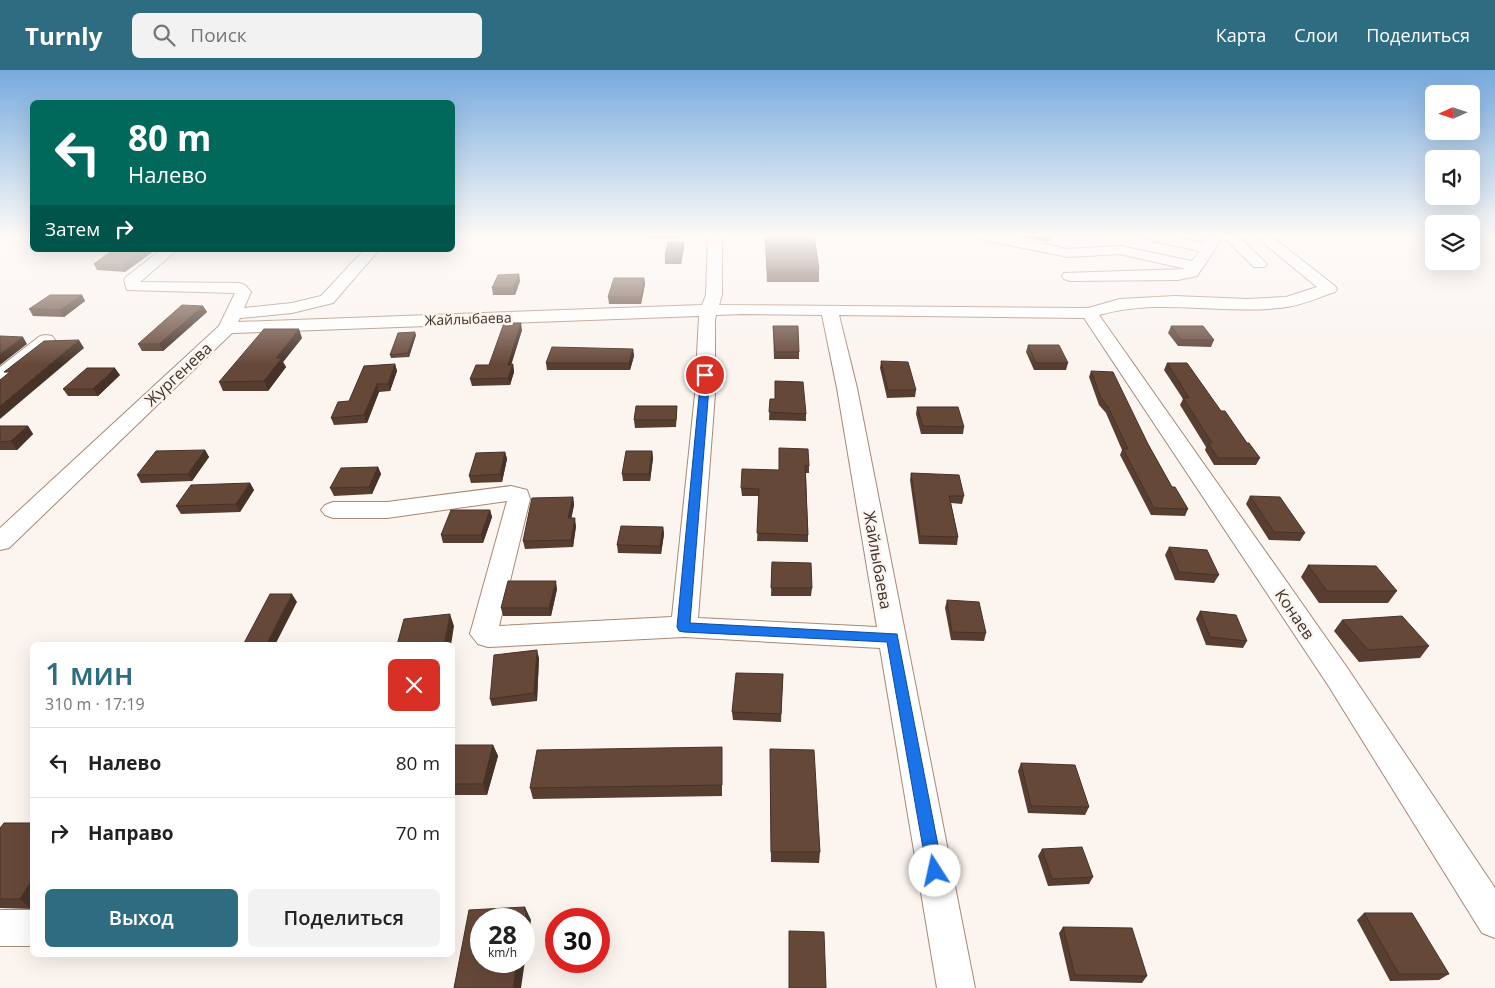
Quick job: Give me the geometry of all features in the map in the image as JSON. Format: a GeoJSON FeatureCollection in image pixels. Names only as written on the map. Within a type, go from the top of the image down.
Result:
{"type":"FeatureCollection","features":[{"type":"Feature","properties":{"kind":"street"},"geometry":{"type":"LineString","coordinates":[[133,279],[133,287],[239,288],[243,292],[230,321]]}},
{"type":"Feature","properties":{"kind":"street"},"geometry":{"type":"LineString","coordinates":[[308,325],[346,279]]}},
{"type":"Feature","properties":{"kind":"street"},"geometry":{"type":"LineString","coordinates":[[684,627],[705,394],[706,320],[714,295],[714,279]]}},
{"type":"Feature","properties":{"kind":"street"},"geometry":{"type":"LineString","coordinates":[[829,310],[1089,312],[1120,304],[1175,301],[1248,304],[1287,302],[1330,289],[1317,279]]}},
{"type":"Feature","properties":{"kind":"street"},"geometry":{"type":"LineString","coordinates":[[230,321],[327,300]]}},
{"type":"Feature","properties":{"kind":"street","name":"Жайлыбаева"},"geometry":{"type":"LineString","coordinates":[[230,321],[308,325],[709,310],[829,310],[839,346],[956,988]]}},
{"type":"Feature","properties":{"kind":"street","name":"Конаев"},"geometry":{"type":"LineString","coordinates":[[1089,312],[1338,677],[1495,920]]}},
{"type":"Feature","properties":{"kind":"street","name":"Жургенева"},"geometry":{"type":"LineString","coordinates":[[0,542],[230,321]]}},
{"type":"Feature","properties":{"kind":"street"},"geometry":{"type":"LineString","coordinates":[[0,376],[46,340]]}},
{"type":"Feature","properties":{"kind":"street"},"geometry":{"type":"LineString","coordinates":[[333,510],[387,510],[511,492],[519,494],[484,634],[488,637],[684,627],[893,638]]}},
{"type":"Feature","properties":{"kind":"street"},"geometry":{"type":"LineString","coordinates":[[0,928],[30,928]]}},
{"type":"Feature","properties":{"kind":"building"},"geometry":{"type":"Polygon","coordinates":[[[496,279],[517,279],[513,288],[492,288],[496,279]]]}},
{"type":"Feature","properties":{"kind":"building"},"geometry":{"type":"Polygon","coordinates":[[[614,279],[644,279],[641,297],[608,297],[614,279]]]}},
{"type":"Feature","properties":{"kind":"building"},"geometry":{"type":"Polygon","coordinates":[[[50,295],[82,295],[60,310],[29,309],[50,295]]]}},
{"type":"Feature","properties":{"kind":"building"},"geometry":{"type":"Polygon","coordinates":[[[182,305],[203,306],[159,344],[138,344],[182,305]]]}},
{"type":"Feature","properties":{"kind":"building"},"geometry":{"type":"Polygon","coordinates":[[[504,323],[521,323],[508,365],[513,364],[508,378],[470,379],[476,365],[489,365],[504,323]]]}},
{"type":"Feature","properties":{"kind":"building"},"geometry":{"type":"Polygon","coordinates":[[[773,326],[798,326],[799,352],[775,352],[773,326]]]}},
{"type":"Feature","properties":{"kind":"building"},"geometry":{"type":"Polygon","coordinates":[[[1171,326],[1203,326],[1214,340],[1181,340],[1171,326]]]}},
{"type":"Feature","properties":{"kind":"building"},"geometry":{"type":"Polygon","coordinates":[[[264,329],[299,329],[276,358],[282,358],[264,381],[219,382],[264,329]]]}},
{"type":"Feature","properties":{"kind":"building"},"geometry":{"type":"Polygon","coordinates":[[[415,332],[408,353],[390,355],[398,333],[415,332]]]}},
{"type":"Feature","properties":{"kind":"building"},"geometry":{"type":"Polygon","coordinates":[[[0,336],[23,337],[0,354],[0,336]]]}},
{"type":"Feature","properties":{"kind":"building"},"geometry":{"type":"Polygon","coordinates":[[[79,340],[0,406],[0,380],[10,372],[4,372],[44,341],[79,340]]]}},
{"type":"Feature","properties":{"kind":"building"},"geometry":{"type":"Polygon","coordinates":[[[1028,345],[1059,345],[1068,363],[1036,363],[1028,345]]]}},
{"type":"Feature","properties":{"kind":"building"},"geometry":{"type":"Polygon","coordinates":[[[552,347],[633,349],[629,363],[546,363],[552,347]]]}},
{"type":"Feature","properties":{"kind":"building"},"geometry":{"type":"Polygon","coordinates":[[[881,361],[908,362],[916,390],[888,390],[881,361]]]}},
{"type":"Feature","properties":{"kind":"building"},"geometry":{"type":"Polygon","coordinates":[[[1167,363],[1187,363],[1221,411],[1225,411],[1260,458],[1218,458],[1208,443],[1212,443],[1183,398],[1189,398],[1167,363]]]}},
{"type":"Feature","properties":{"kind":"building"},"geometry":{"type":"Polygon","coordinates":[[[395,364],[388,384],[377,384],[364,415],[331,418],[338,402],[349,401],[364,366],[395,364]]]}},
{"type":"Feature","properties":{"kind":"building"},"geometry":{"type":"Polygon","coordinates":[[[87,368],[115,368],[93,389],[63,389],[87,368]]]}},
{"type":"Feature","properties":{"kind":"building"},"geometry":{"type":"Polygon","coordinates":[[[1091,371],[1113,372],[1148,444],[1172,487],[1175,487],[1188,509],[1154,508],[1123,449],[1128,449],[1108,407],[1101,398],[1091,371]]]}},
{"type":"Feature","properties":{"kind":"building"},"geometry":{"type":"Polygon","coordinates":[[[775,381],[803,382],[806,414],[769,412],[770,399],[775,399],[775,381]]]}},
{"type":"Feature","properties":{"kind":"building"},"geometry":{"type":"Polygon","coordinates":[[[636,406],[677,406],[676,420],[634,420],[636,406]]]}},
{"type":"Feature","properties":{"kind":"building"},"geometry":{"type":"Polygon","coordinates":[[[917,407],[958,407],[964,427],[923,426],[917,407]]]}},
{"type":"Feature","properties":{"kind":"building"},"geometry":{"type":"Polygon","coordinates":[[[0,426],[28,426],[11,441],[0,442],[0,426]]]}},
{"type":"Feature","properties":{"kind":"building"},"geometry":{"type":"Polygon","coordinates":[[[779,448],[808,449],[809,466],[805,466],[808,535],[757,533],[759,489],[741,488],[742,469],[779,470],[779,448]]]}},
{"type":"Feature","properties":{"kind":"building"},"geometry":{"type":"Polygon","coordinates":[[[205,450],[188,474],[137,475],[156,451],[205,450]]]}},
{"type":"Feature","properties":{"kind":"building"},"geometry":{"type":"Polygon","coordinates":[[[626,451],[652,451],[649,474],[622,474],[626,451]]]}},
{"type":"Feature","properties":{"kind":"building"},"geometry":{"type":"Polygon","coordinates":[[[505,452],[500,474],[469,476],[476,453],[505,452]]]}},
{"type":"Feature","properties":{"kind":"building"},"geometry":{"type":"Polygon","coordinates":[[[378,467],[369,487],[330,488],[341,468],[378,467]]]}},
{"type":"Feature","properties":{"kind":"building"},"geometry":{"type":"Polygon","coordinates":[[[911,473],[959,475],[964,496],[949,496],[958,537],[920,536],[911,473]]]}},
{"type":"Feature","properties":{"kind":"building"},"geometry":{"type":"Polygon","coordinates":[[[250,483],[236,504],[176,506],[191,485],[250,483]]]}},
{"type":"Feature","properties":{"kind":"building"},"geometry":{"type":"Polygon","coordinates":[[[1250,496],[1280,497],[1305,533],[1274,532],[1250,496]]]}},
{"type":"Feature","properties":{"kind":"building"},"geometry":{"type":"Polygon","coordinates":[[[573,497],[568,518],[575,518],[571,540],[523,541],[532,498],[573,497]]]}},
{"type":"Feature","properties":{"kind":"building"},"geometry":{"type":"Polygon","coordinates":[[[451,510],[490,510],[481,535],[441,535],[451,510]]]}},
{"type":"Feature","properties":{"kind":"building"},"geometry":{"type":"Polygon","coordinates":[[[621,526],[663,527],[660,546],[617,545],[621,526]]]}},
{"type":"Feature","properties":{"kind":"building"},"geometry":{"type":"Polygon","coordinates":[[[1169,547],[1207,550],[1219,575],[1179,572],[1169,547]]]}},
{"type":"Feature","properties":{"kind":"building"},"geometry":{"type":"Polygon","coordinates":[[[772,562],[811,563],[812,588],[771,588],[772,562]]]}},
{"type":"Feature","properties":{"kind":"building"},"geometry":{"type":"Polygon","coordinates":[[[1308,565],[1376,566],[1397,591],[1327,591],[1308,565]]]}},
{"type":"Feature","properties":{"kind":"building"},"geometry":{"type":"Polygon","coordinates":[[[508,581],[556,581],[549,608],[501,608],[508,581]]]}},
{"type":"Feature","properties":{"kind":"building"},"geometry":{"type":"Polygon","coordinates":[[[270,594],[292,594],[268,642],[245,642],[270,594]]]}},
{"type":"Feature","properties":{"kind":"building"},"geometry":{"type":"Polygon","coordinates":[[[947,600],[979,602],[986,633],[952,632],[947,600]]]}},
{"type":"Feature","properties":{"kind":"building"},"geometry":{"type":"Polygon","coordinates":[[[1200,611],[1236,615],[1247,641],[1210,637],[1200,611]]]}},
{"type":"Feature","properties":{"kind":"building"},"geometry":{"type":"Polygon","coordinates":[[[450,614],[445,642],[398,642],[404,619],[450,614]]]}},
{"type":"Feature","properties":{"kind":"building"},"geometry":{"type":"Polygon","coordinates":[[[1402,616],[1429,646],[1368,650],[1342,620],[1402,616]]]}},
{"type":"Feature","properties":{"kind":"building"},"geometry":{"type":"Polygon","coordinates":[[[537,650],[534,693],[490,699],[494,655],[537,650]]]}},
{"type":"Feature","properties":{"kind":"building"},"geometry":{"type":"Polygon","coordinates":[[[736,673],[783,674],[781,714],[732,712],[736,673]]]}},
{"type":"Feature","properties":{"kind":"building"},"geometry":{"type":"Polygon","coordinates":[[[455,745],[493,745],[483,784],[455,784],[455,745]]]}},
{"type":"Feature","properties":{"kind":"building"},"geometry":{"type":"Polygon","coordinates":[[[722,747],[722,785],[530,788],[537,750],[722,747]]]}},
{"type":"Feature","properties":{"kind":"building"},"geometry":{"type":"Polygon","coordinates":[[[770,749],[814,750],[820,852],[771,852],[770,749]]]}},
{"type":"Feature","properties":{"kind":"building"},"geometry":{"type":"Polygon","coordinates":[[[1021,763],[1075,765],[1089,807],[1031,806],[1021,763]]]}},
{"type":"Feature","properties":{"kind":"building"},"geometry":{"type":"Polygon","coordinates":[[[4,823],[30,823],[30,883],[20,899],[0,899],[0,828],[4,823]]]}},
{"type":"Feature","properties":{"kind":"building"},"geometry":{"type":"Polygon","coordinates":[[[1082,847],[1093,877],[1052,879],[1042,849],[1082,847]]]}},
{"type":"Feature","properties":{"kind":"building"},"geometry":{"type":"Polygon","coordinates":[[[469,910],[470,973],[515,973],[513,988],[454,988],[469,910]]]}},
{"type":"Feature","properties":{"kind":"building"},"geometry":{"type":"Polygon","coordinates":[[[1364,913],[1412,913],[1449,974],[1399,974],[1364,913]]]}},
{"type":"Feature","properties":{"kind":"building"},"geometry":{"type":"Polygon","coordinates":[[[1063,927],[1132,928],[1147,976],[1075,975],[1063,927]]]}},
{"type":"Feature","properties":{"kind":"building"},"geometry":{"type":"Polygon","coordinates":[[[789,931],[824,932],[826,988],[789,988],[789,931]]]}},
{"type":"Feature","properties":{"kind":"route"},"geometry":{"type":"LineString","coordinates":[[705,375],[705,394],[684,627],[893,638],[935,871]]}}]}
